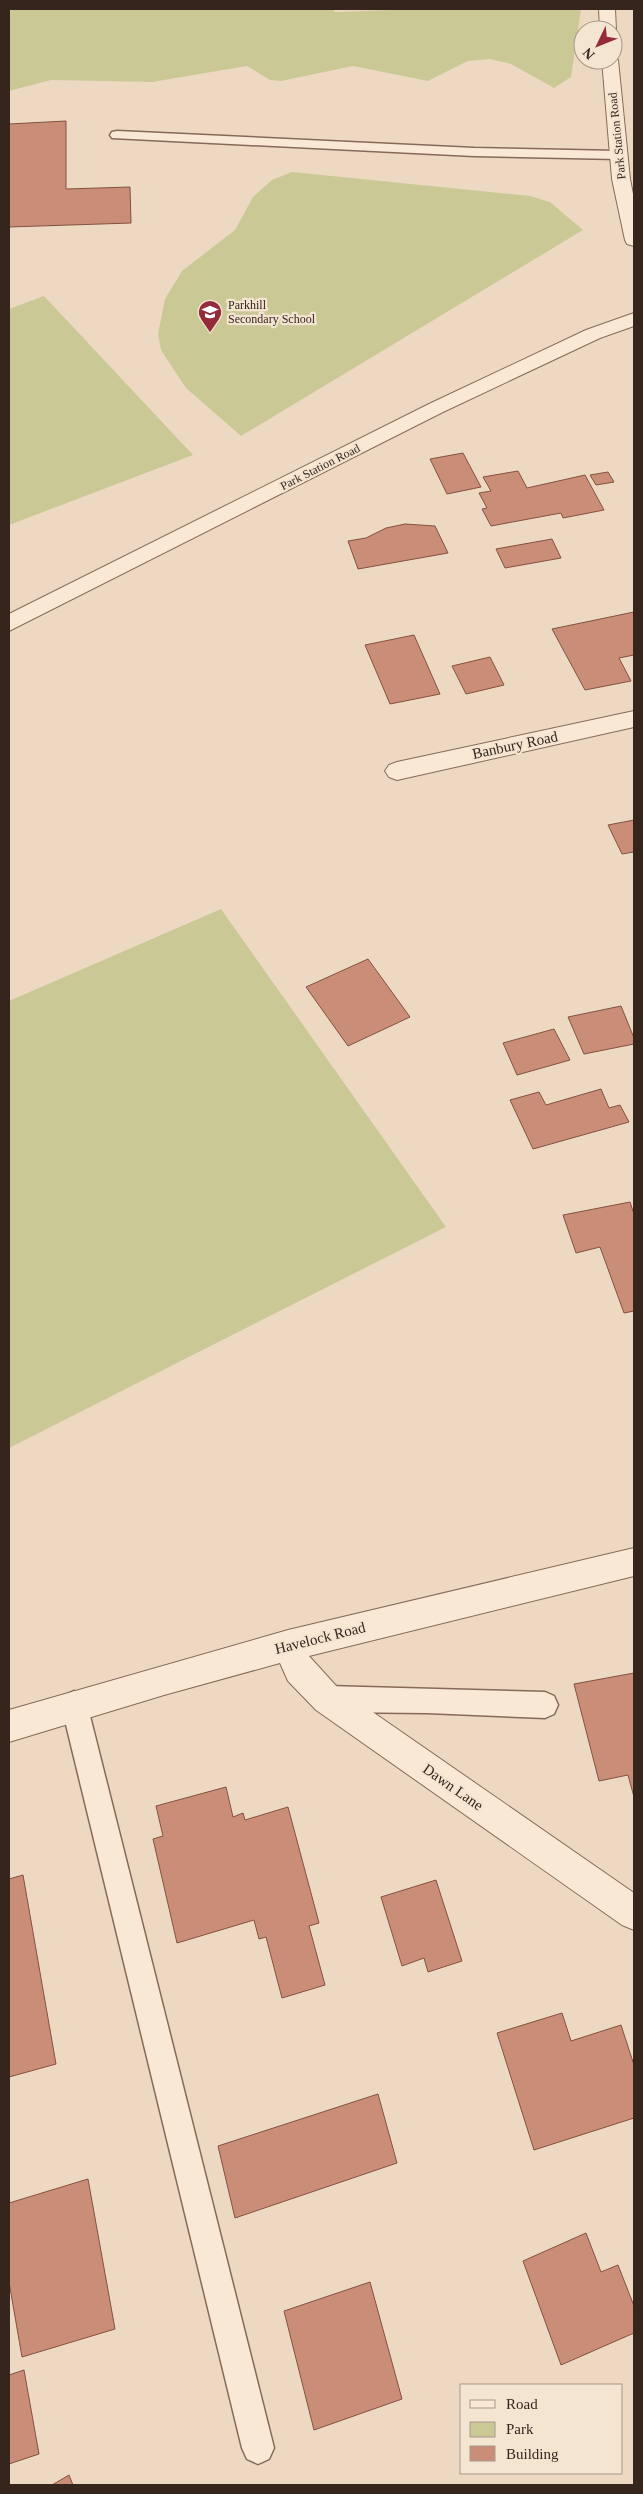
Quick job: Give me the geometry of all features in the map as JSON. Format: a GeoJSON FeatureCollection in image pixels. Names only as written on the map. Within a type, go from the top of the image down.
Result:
{"type":"FeatureCollection","features":[{"type":"Feature","properties":{"kind":"street","name":"Park Station Road"},"geometry":{"type":"LineString","coordinates":[[611,70],[618,155],[634,240]]}},
{"type":"Feature","properties":{"kind":"street","name":"Park Station Road"},"geometry":{"type":"LineString","coordinates":[[9,623],[436,408],[593,334],[634,319]]}},
{"type":"Feature","properties":{"kind":"street","name":"Banbury Road"},"geometry":{"type":"LineString","coordinates":[[397,771],[634,720]]}},
{"type":"Feature","properties":{"kind":"street","name":"Havelock Road"},"geometry":{"type":"LineString","coordinates":[[9,1726],[74,1704],[288,1645],[634,1562]]}},
{"type":"Feature","properties":{"kind":"street","name":"Dawn Lane"},"geometry":{"type":"LineString","coordinates":[[288,1645],[299,1670],[327,1699],[634,1913]]}},
{"type":"Feature","properties":{"kind":"lane"},"geometry":{"type":"LineString","coordinates":[[117,135],[474,152],[618,155]]}},
{"type":"Feature","properties":{"kind":"lane"},"geometry":{"type":"LineString","coordinates":[[327,1699],[427,1700],[545,1705]]}},
{"type":"Feature","properties":{"kind":"lane"},"geometry":{"type":"LineString","coordinates":[[74,1704],[258,2448]]}},
{"type":"Feature","properties":{"kind":"green space"},"geometry":{"type":"Polygon","coordinates":[[[9,9],[333,9],[335,12],[415,9],[581,9],[579,20],[573,20],[573,63],[571,77],[554,88],[511,64],[490,59],[468,61],[428,81],[353,66],[281,81],[270,80],[247,66],[152,82],[51,80],[9,91],[9,9]]]}},
{"type":"Feature","properties":{"kind":"green space"},"geometry":{"type":"Polygon","coordinates":[[[292,172],[530,196],[550,202],[583,230],[241,436],[186,388],[161,350],[158,334],[165,299],[182,271],[235,230],[253,197],[272,180],[292,172]]]}},
{"type":"Feature","properties":{"kind":"green space"},"geometry":{"type":"Polygon","coordinates":[[[44,296],[193,455],[9,525],[9,309],[44,296]]]}},
{"type":"Feature","properties":{"kind":"green space"},"geometry":{"type":"Polygon","coordinates":[[[221,909],[446,1227],[9,1448],[9,1001],[221,909]]]}},
{"type":"Feature","properties":{"kind":"building"},"geometry":{"type":"Polygon","coordinates":[[[66,121],[66,189],[130,187],[131,223],[9,227],[9,124],[66,121]]]}},
{"type":"Feature","properties":{"kind":"building"},"geometry":{"type":"Polygon","coordinates":[[[463,453],[481,487],[447,494],[430,459],[463,453]]]}},
{"type":"Feature","properties":{"kind":"building"},"geometry":{"type":"Polygon","coordinates":[[[518,471],[527,488],[585,475],[604,510],[563,518],[561,513],[491,526],[482,509],[487,508],[479,493],[491,491],[483,477],[518,471]]]}},
{"type":"Feature","properties":{"kind":"building"},"geometry":{"type":"Polygon","coordinates":[[[608,472],[614,482],[596,485],[590,475],[608,472]]]}},
{"type":"Feature","properties":{"kind":"building"},"geometry":{"type":"Polygon","coordinates":[[[405,524],[435,526],[448,553],[358,569],[348,541],[366,538],[386,528],[405,524]]]}},
{"type":"Feature","properties":{"kind":"building"},"geometry":{"type":"Polygon","coordinates":[[[552,539],[561,558],[505,568],[496,549],[552,539]]]}},
{"type":"Feature","properties":{"kind":"building"},"geometry":{"type":"Polygon","coordinates":[[[634,612],[634,655],[619,658],[631,681],[585,690],[552,629],[634,612]]]}},
{"type":"Feature","properties":{"kind":"building"},"geometry":{"type":"Polygon","coordinates":[[[414,635],[440,694],[390,704],[365,645],[414,635]]]}},
{"type":"Feature","properties":{"kind":"building"},"geometry":{"type":"Polygon","coordinates":[[[490,657],[504,685],[466,694],[452,666],[490,657]]]}},
{"type":"Feature","properties":{"kind":"building"},"geometry":{"type":"Polygon","coordinates":[[[634,820],[634,852],[622,854],[608,825],[634,820]]]}},
{"type":"Feature","properties":{"kind":"building"},"geometry":{"type":"Polygon","coordinates":[[[368,959],[410,1017],[348,1046],[306,987],[368,959]]]}},
{"type":"Feature","properties":{"kind":"building"},"geometry":{"type":"Polygon","coordinates":[[[621,1006],[634,1038],[634,1044],[584,1054],[568,1017],[621,1006]]]}},
{"type":"Feature","properties":{"kind":"building"},"geometry":{"type":"Polygon","coordinates":[[[554,1029],[570,1060],[517,1075],[503,1043],[554,1029]]]}},
{"type":"Feature","properties":{"kind":"building"},"geometry":{"type":"Polygon","coordinates":[[[601,1089],[609,1108],[620,1105],[629,1122],[533,1149],[510,1100],[539,1092],[546,1105],[601,1089]]]}},
{"type":"Feature","properties":{"kind":"building"},"geometry":{"type":"Polygon","coordinates":[[[630,1202],[634,1214],[634,1311],[624,1313],[600,1247],[576,1253],[563,1215],[630,1202]]]}},
{"type":"Feature","properties":{"kind":"building"},"geometry":{"type":"Polygon","coordinates":[[[634,1673],[634,1797],[628,1775],[599,1781],[574,1684],[634,1673]]]}},
{"type":"Feature","properties":{"kind":"building"},"geometry":{"type":"Polygon","coordinates":[[[226,1787],[233,1817],[243,1813],[245,1820],[288,1807],[319,1923],[309,1926],[325,1985],[282,1998],[266,1937],[259,1939],[254,1920],[177,1943],[153,1839],[163,1836],[156,1806],[226,1787]]]}},
{"type":"Feature","properties":{"kind":"building"},"geometry":{"type":"Polygon","coordinates":[[[23,1875],[56,2064],[9,2077],[9,1879],[23,1875]]]}},
{"type":"Feature","properties":{"kind":"building"},"geometry":{"type":"Polygon","coordinates":[[[436,1880],[462,1961],[428,1972],[424,1958],[402,1966],[381,1897],[436,1880]]]}},
{"type":"Feature","properties":{"kind":"building"},"geometry":{"type":"Polygon","coordinates":[[[562,2013],[571,2041],[621,2025],[634,2065],[634,2118],[534,2150],[497,2033],[562,2013]]]}},
{"type":"Feature","properties":{"kind":"building"},"geometry":{"type":"Polygon","coordinates":[[[378,2094],[397,2163],[235,2218],[218,2146],[378,2094]]]}},
{"type":"Feature","properties":{"kind":"building"},"geometry":{"type":"Polygon","coordinates":[[[88,2179],[115,2329],[22,2357],[9,2282],[9,2203],[88,2179]]]}},
{"type":"Feature","properties":{"kind":"building"},"geometry":{"type":"Polygon","coordinates":[[[586,2233],[601,2272],[618,2265],[634,2306],[634,2333],[561,2365],[523,2261],[586,2233]]]}},
{"type":"Feature","properties":{"kind":"building"},"geometry":{"type":"Polygon","coordinates":[[[370,2282],[402,2399],[314,2430],[284,2311],[370,2282]]]}},
{"type":"Feature","properties":{"kind":"building"},"geometry":{"type":"Polygon","coordinates":[[[24,2370],[39,2454],[9,2464],[9,2375],[24,2370]]]}},
{"type":"Feature","properties":{"kind":"building"},"geometry":{"type":"Polygon","coordinates":[[[69,2475],[73,2485],[52,2485],[69,2475]]]}},
{"type":"Feature","properties":{"kind":"place","name":"Parkhill Secondary School"},"geometry":{"type":"Point","coordinates":[210,333]}}]}
